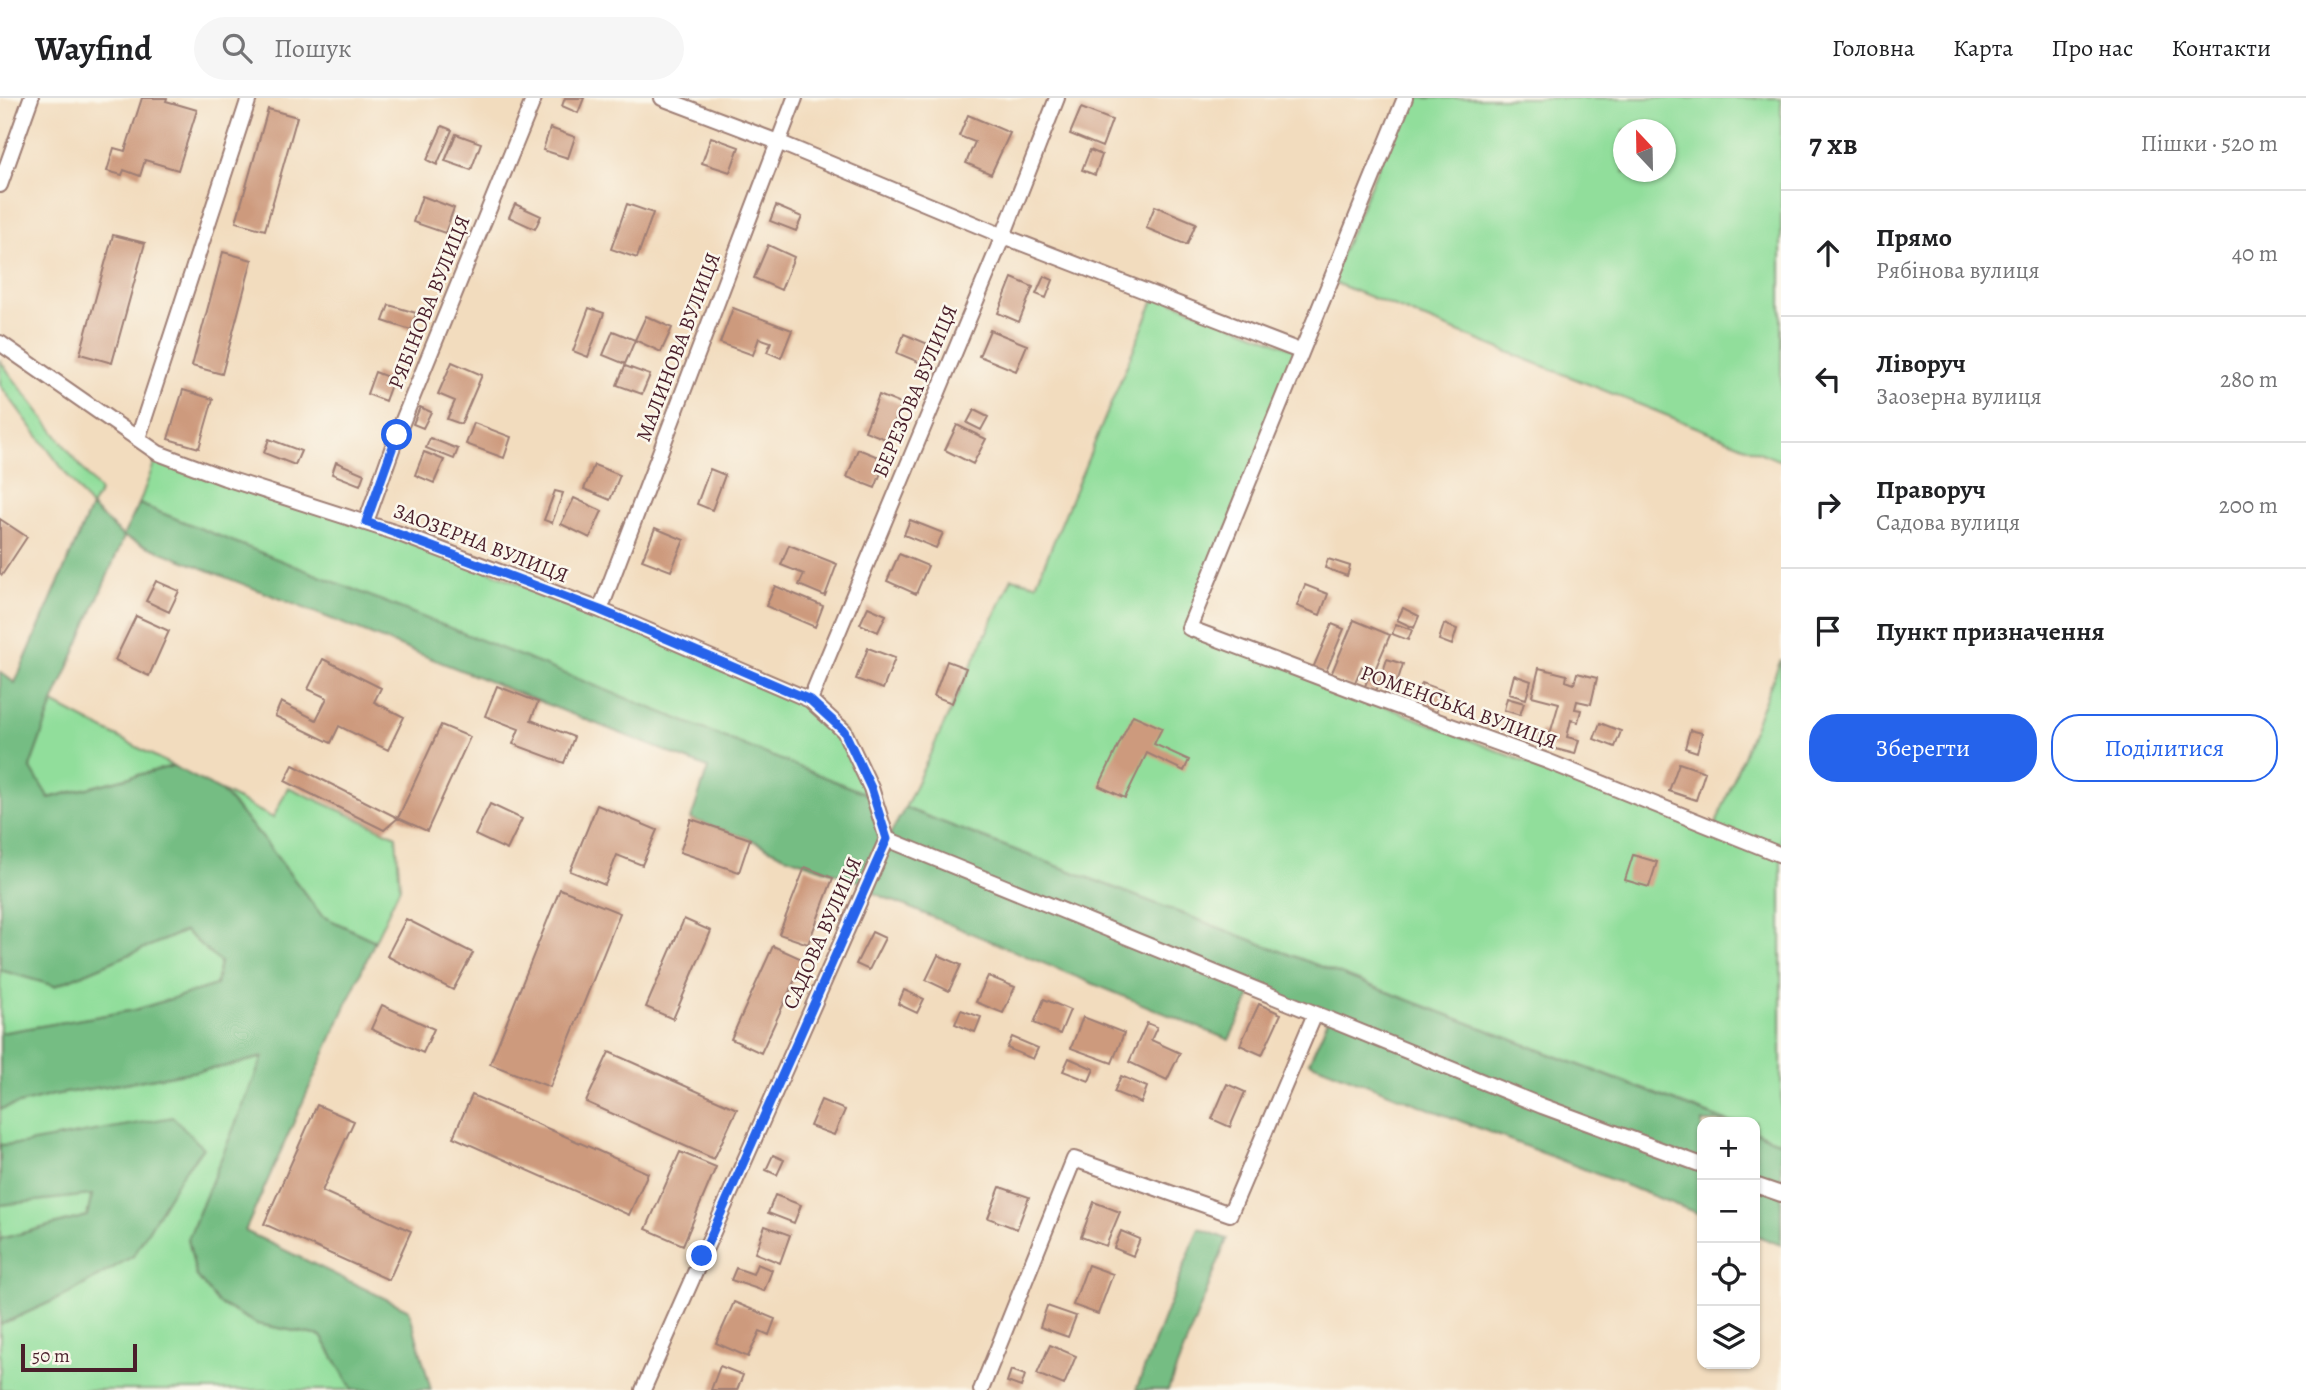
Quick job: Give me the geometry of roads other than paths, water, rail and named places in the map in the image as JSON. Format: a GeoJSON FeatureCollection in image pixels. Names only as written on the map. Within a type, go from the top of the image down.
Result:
{"type":"FeatureCollection","features":[{"type":"Feature","properties":{"kind":"street"},"geometry":{"type":"LineString","coordinates":[[0,185],[31,98]]}},
{"type":"Feature","properties":{"kind":"street"},"geometry":{"type":"LineString","coordinates":[[138,438],[249,98]]}},
{"type":"Feature","properties":{"kind":"street","name":"РЯБІНОВА ВУЛИЦЯ"},"geometry":{"type":"LineString","coordinates":[[366,522],[397,435],[534,98]]}},
{"type":"Feature","properties":{"kind":"street"},"geometry":{"type":"LineString","coordinates":[[662,98],[778,142],[1003,236],[1297,350]]}},
{"type":"Feature","properties":{"kind":"street","name":"МАЛИНОВА ВУЛИЦЯ"},"geometry":{"type":"LineString","coordinates":[[600,610],[795,98]]}},
{"type":"Feature","properties":{"kind":"street","name":"БЕРЕЗОВА ВУЛИЦЯ"},"geometry":{"type":"LineString","coordinates":[[810,700],[1003,236],[1057,98]]}},
{"type":"Feature","properties":{"kind":"street","name":"РОМЕНСЬКА ВУЛИЦЯ"},"geometry":{"type":"LineString","coordinates":[[1405,98],[1189,628],[1547,761],[1781,855]]}},
{"type":"Feature","properties":{"kind":"street","name":"ЗАОЗЕРНА ВУЛИЦЯ"},"geometry":{"type":"LineString","coordinates":[[0,342],[158,453],[214,474],[366,522],[600,610],[810,700],[844,731],[871,788],[887,839]]}},
{"type":"Feature","properties":{"kind":"street","name":"САДОВА ВУЛИЦЯ"},"geometry":{"type":"LineString","coordinates":[[643,1390],[887,839],[1542,1106],[1697,1163]]}},
{"type":"Feature","properties":{"kind":"street"},"geometry":{"type":"LineString","coordinates":[[981,1390],[1073,1159],[1230,1214],[1315,1014]]}},
{"type":"Feature","properties":{"kind":"street"},"geometry":{"type":"LineString","coordinates":[[1760,1187],[1781,1194]]}}]}
